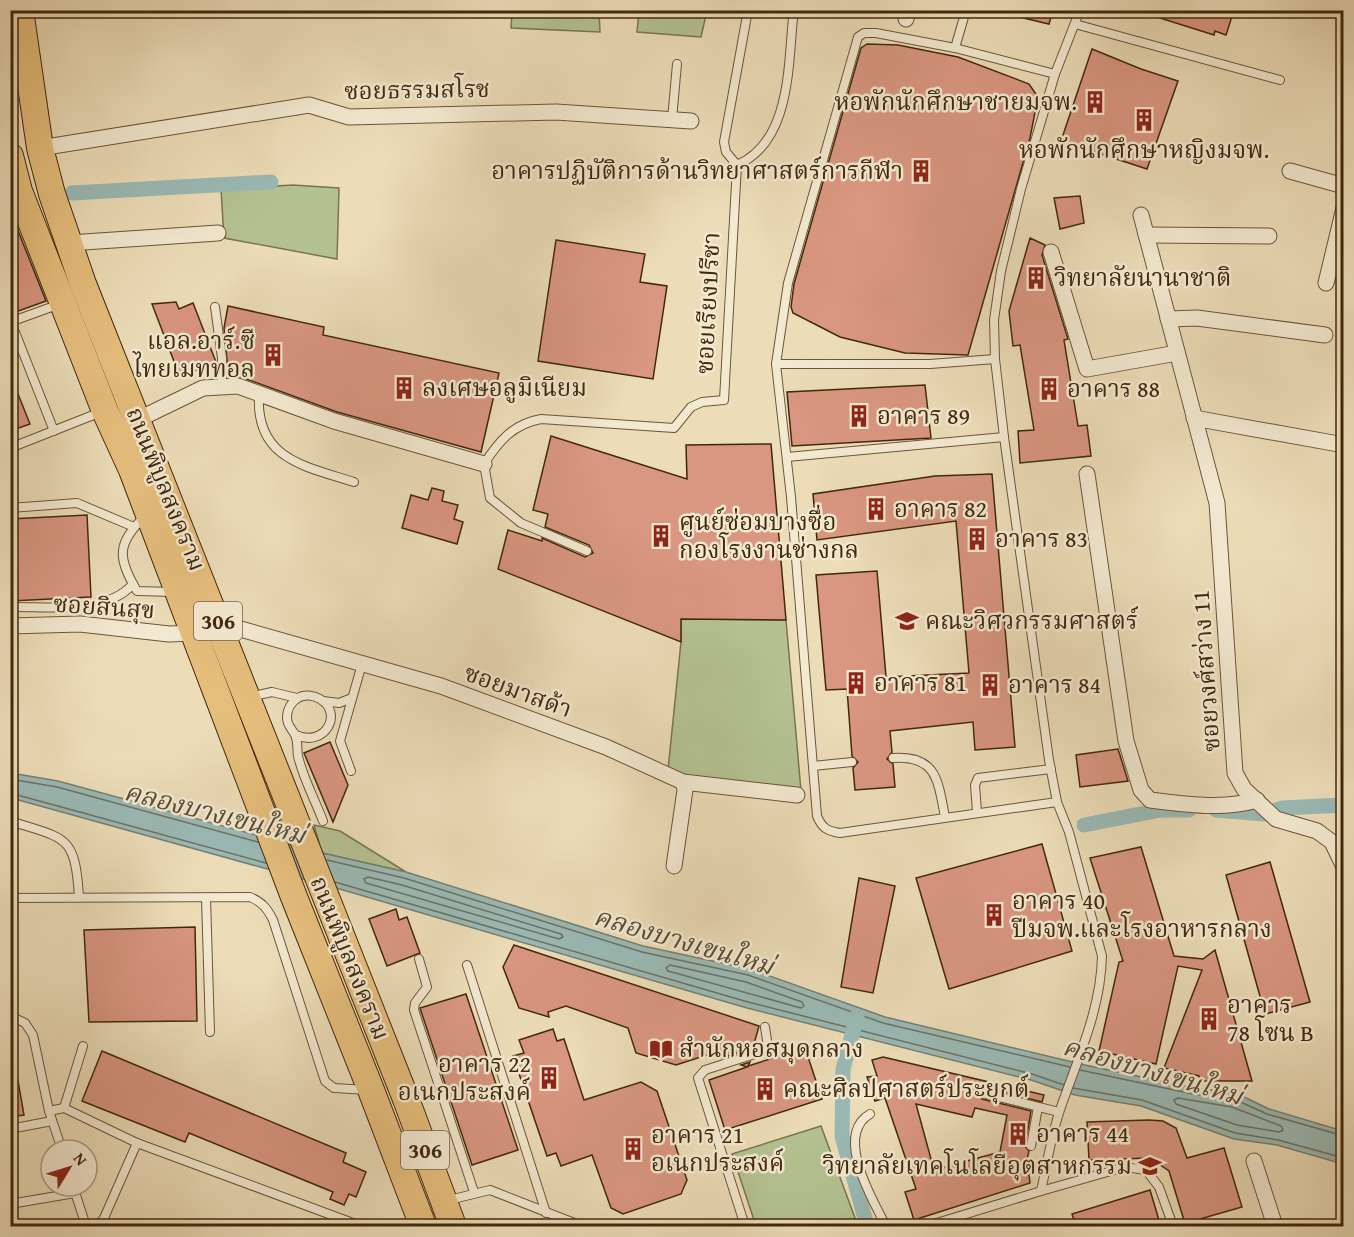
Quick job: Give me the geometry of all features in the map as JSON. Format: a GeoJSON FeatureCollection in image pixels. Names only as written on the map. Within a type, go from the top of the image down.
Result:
{"type":"FeatureCollection","features":[{"type":"Feature","properties":{"kind":"main road","name":"ถนนพิบูลสงคราม"},"geometry":{"type":"LineString","coordinates":[[20,10],[40,148],[83,284],[223,632],[453,1227]]}},
{"type":"Feature","properties":{"kind":"main road","name":"ถนนพิบูลสงคราม"},"geometry":{"type":"LineString","coordinates":[[11,157],[19,191],[105,411],[132,470],[141,520],[179,591],[263,818],[423,1227]]}},
{"type":"Feature","properties":{"kind":"main road"},"geometry":{"type":"LineString","coordinates":[[83,284],[78,291],[79,297],[113,387],[105,411]]}},
{"type":"Feature","properties":{"kind":"main road"},"geometry":{"type":"LineString","coordinates":[[132,470],[134,460],[128,432],[139,419]]}},
{"type":"Feature","properties":{"kind":"street","name":"ซอยธรรมสโรช"},"geometry":{"type":"LineString","coordinates":[[40,148],[309,105],[349,117],[556,112],[691,121]]}},
{"type":"Feature","properties":{"kind":"street"},"geometry":{"type":"LineString","coordinates":[[1290,171],[1344,186]]}},
{"type":"Feature","properties":{"kind":"street"},"geometry":{"type":"LineString","coordinates":[[1326,283],[1344,208]]}},
{"type":"Feature","properties":{"kind":"street","name":"ซอยวงศ์สว่าง 11"},"geometry":{"type":"LineString","coordinates":[[1141,215],[1217,503],[1235,773],[1244,789],[1267,809]]}},
{"type":"Feature","properties":{"kind":"street"},"geometry":{"type":"LineString","coordinates":[[69,243],[218,233]]}},
{"type":"Feature","properties":{"kind":"street"},"geometry":{"type":"LineString","coordinates":[[1146,235],[1269,236]]}},
{"type":"Feature","properties":{"kind":"street"},"geometry":{"type":"LineString","coordinates":[[1052,252],[1087,369],[1177,353]]}},
{"type":"Feature","properties":{"kind":"street"},"geometry":{"type":"LineString","coordinates":[[1168,319],[1197,318],[1325,335]]}},
{"type":"Feature","properties":{"kind":"street"},"geometry":{"type":"LineString","coordinates":[[139,419],[203,388],[238,386],[334,421],[484,464]]}},
{"type":"Feature","properties":{"kind":"street"},"geometry":{"type":"LineString","coordinates":[[1194,418],[1344,445]]}},
{"type":"Feature","properties":{"kind":"street"},"geometry":{"type":"LineString","coordinates":[[1087,474],[1126,741],[1141,790],[1150,800],[1267,809],[1317,831],[1332,842],[1342,860]]}},
{"type":"Feature","properties":{"kind":"street","name":"ซอยสินสุข"},"geometry":{"type":"LineString","coordinates":[[10,626],[80,624],[169,634],[194,633]]}},
{"type":"Feature","properties":{"kind":"street","name":"ซอยมาสด้า"},"geometry":{"type":"LineString","coordinates":[[223,632],[237,628],[441,686],[606,747],[683,782],[797,795]]}},
{"type":"Feature","properties":{"kind":"street"},"geometry":{"type":"LineString","coordinates":[[674,867],[685,790],[683,782]]}},
{"type":"Feature","properties":{"kind":"street"},"geometry":{"type":"LineString","coordinates":[[1254,1161],[1275,1227]]}},
{"type":"Feature","properties":{"kind":"lane"},"geometry":{"type":"LineString","coordinates":[[748,10],[724,142],[726,152],[737,165],[759,152],[774,134],[787,78],[793,18],[789,10]]}},
{"type":"Feature","properties":{"kind":"lane"},"geometry":{"type":"LineString","coordinates":[[955,48],[966,10]]}},
{"type":"Feature","properties":{"kind":"lane"},"geometry":{"type":"LineString","coordinates":[[1041,1191],[1059,1112],[1082,1051],[1102,975],[1102,956],[1069,832],[1057,802],[1051,769],[1004,437],[995,359],[994,320],[1000,271],[1021,189],[1054,74],[1080,10]]}},
{"type":"Feature","properties":{"kind":"lane"},"geometry":{"type":"LineString","coordinates":[[1075,24],[1280,80]]}},
{"type":"Feature","properties":{"kind":"lane"},"geometry":{"type":"LineString","coordinates":[[1054,74],[955,48],[876,33],[864,33],[858,37],[809,201],[788,283],[776,364],[787,457],[817,816],[821,826],[829,831],[840,833],[1057,802]]}},
{"type":"Feature","properties":{"kind":"lane"},"geometry":{"type":"LineString","coordinates":[[672,119],[677,64]]}},
{"type":"Feature","properties":{"kind":"lane","name":"ซอยเรียงปรีชา"},"geometry":{"type":"LineString","coordinates":[[484,464],[504,435],[526,421],[541,419],[674,428],[691,408],[702,402],[724,400],[737,165]]}},
{"type":"Feature","properties":{"kind":"lane"},"geometry":{"type":"LineString","coordinates":[[54,431],[11,322],[64,303]]}},
{"type":"Feature","properties":{"kind":"lane"},"geometry":{"type":"LineString","coordinates":[[215,307],[222,358],[222,387]]}},
{"type":"Feature","properties":{"kind":"lane"},"geometry":{"type":"LineString","coordinates":[[776,364],[930,364],[995,359]]}},
{"type":"Feature","properties":{"kind":"lane"},"geometry":{"type":"LineString","coordinates":[[260,394],[258,411],[262,430],[288,460],[354,482]]}},
{"type":"Feature","properties":{"kind":"lane"},"geometry":{"type":"LineString","coordinates":[[10,448],[105,411]]}},
{"type":"Feature","properties":{"kind":"lane"},"geometry":{"type":"LineString","coordinates":[[787,457],[1004,437]]}},
{"type":"Feature","properties":{"kind":"lane"},"geometry":{"type":"LineString","coordinates":[[484,464],[490,498],[521,523],[587,552]]}},
{"type":"Feature","properties":{"kind":"lane"},"geometry":{"type":"LineString","coordinates":[[10,508],[77,503],[141,520]]}},
{"type":"Feature","properties":{"kind":"lane"},"geometry":{"type":"LineString","coordinates":[[141,520],[126,535],[122,548],[126,572],[137,591],[179,591]]}},
{"type":"Feature","properties":{"kind":"lane"},"geometry":{"type":"LineString","coordinates":[[10,607],[95,604],[124,594],[133,584]]}},
{"type":"Feature","properties":{"kind":"lane"},"geometry":{"type":"LineString","coordinates":[[340,741],[362,664]]}},
{"type":"Feature","properties":{"kind":"lane"},"geometry":{"type":"LineString","coordinates":[[248,697],[272,692],[297,699],[312,696],[323,701],[339,703],[352,698]]}},
{"type":"Feature","properties":{"kind":"lane"},"geometry":{"type":"LineString","coordinates":[[297,699],[292,704],[287,717],[291,731],[310,739],[322,734],[332,734],[340,741],[351,771]]}},
{"type":"Feature","properties":{"kind":"lane"},"geometry":{"type":"LineString","coordinates":[[322,734],[330,723],[330,716],[323,701]]}},
{"type":"Feature","properties":{"kind":"lane"},"geometry":{"type":"LineString","coordinates":[[296,735],[298,759],[323,821]]}},
{"type":"Feature","properties":{"kind":"lane"},"geometry":{"type":"LineString","coordinates":[[893,758],[909,757],[929,767],[939,783],[945,817]]}},
{"type":"Feature","properties":{"kind":"lane"},"geometry":{"type":"LineString","coordinates":[[813,766],[852,762]]}},
{"type":"Feature","properties":{"kind":"lane"},"geometry":{"type":"LineString","coordinates":[[977,812],[975,785],[978,778],[1051,769]]}},
{"type":"Feature","properties":{"kind":"lane"},"geometry":{"type":"LineString","coordinates":[[10,821],[58,837],[66,844],[74,854],[80,897]]}},
{"type":"Feature","properties":{"kind":"lane"},"geometry":{"type":"LineString","coordinates":[[10,898],[249,897],[267,908],[326,1082],[334,1088],[371,1090]]}},
{"type":"Feature","properties":{"kind":"lane"},"geometry":{"type":"LineString","coordinates":[[206,898],[210,1032]]}},
{"type":"Feature","properties":{"kind":"lane"},"geometry":{"type":"LineString","coordinates":[[419,959],[427,987],[415,1003],[414,1010],[474,1192]]}},
{"type":"Feature","properties":{"kind":"lane"},"geometry":{"type":"LineString","coordinates":[[467,965],[546,1213]]}},
{"type":"Feature","properties":{"kind":"lane"},"geometry":{"type":"LineString","coordinates":[[10,1016],[25,1023],[33,1035],[49,1111],[58,1138]]}},
{"type":"Feature","properties":{"kind":"lane"},"geometry":{"type":"LineString","coordinates":[[745,1227],[698,1078],[705,1070],[764,1051],[768,1047],[765,1027]]}},
{"type":"Feature","properties":{"kind":"lane"},"geometry":{"type":"LineString","coordinates":[[64,1108],[83,1046]]}},
{"type":"Feature","properties":{"kind":"lane"},"geometry":{"type":"LineString","coordinates":[[983,1093],[1059,1112]]}},
{"type":"Feature","properties":{"kind":"lane"},"geometry":{"type":"LineString","coordinates":[[1031,1146],[1038,1107]]}},
{"type":"Feature","properties":{"kind":"lane"},"geometry":{"type":"LineString","coordinates":[[49,1111],[64,1108],[137,1143],[362,1227]]}},
{"type":"Feature","properties":{"kind":"lane"},"geometry":{"type":"LineString","coordinates":[[870,1113],[856,1127],[855,1138],[861,1174],[886,1227]]}},
{"type":"Feature","properties":{"kind":"lane"},"geometry":{"type":"LineString","coordinates":[[10,1129],[52,1121]]}},
{"type":"Feature","properties":{"kind":"lane"},"geometry":{"type":"LineString","coordinates":[[98,1227],[137,1143]]}},
{"type":"Feature","properties":{"kind":"lane"},"geometry":{"type":"LineString","coordinates":[[927,1227],[945,1224],[1041,1191],[1125,1167],[1146,1170],[1159,1187],[1173,1227]]}},
{"type":"Feature","properties":{"kind":"lane"},"geometry":{"type":"LineString","coordinates":[[444,1202],[474,1192],[490,1190],[503,1193],[582,1227]]}},
{"type":"Feature","properties":{"kind":"lane"},"geometry":{"type":"LineString","coordinates":[[10,1204],[39,1197]]}},
{"type":"Feature","properties":{"kind":"lane"},"geometry":{"type":"LineString","coordinates":[[77,1198],[86,1227]]}},
{"type":"Feature","properties":{"kind":"green space"},"geometry":{"type":"Polygon","coordinates":[[[639,10],[707,11],[701,37],[637,32],[639,10]]]}},
{"type":"Feature","properties":{"kind":"green space"},"geometry":{"type":"Polygon","coordinates":[[[512,11],[599,11],[600,32],[511,28],[512,11]]]}},
{"type":"Feature","properties":{"kind":"green space"},"geometry":{"type":"Polygon","coordinates":[[[293,185],[339,188],[337,259],[224,238],[221,189],[293,185]]]}},
{"type":"Feature","properties":{"kind":"green space"},"geometry":{"type":"Polygon","coordinates":[[[681,619],[786,620],[801,791],[686,779],[668,770],[681,642],[681,619]]]}},
{"type":"Feature","properties":{"kind":"green space"},"geometry":{"type":"Polygon","coordinates":[[[314,825],[340,831],[406,872],[322,853],[314,825]]]}},
{"type":"Feature","properties":{"kind":"green space"},"geometry":{"type":"Polygon","coordinates":[[[821,1126],[858,1226],[756,1226],[732,1154],[821,1126]]]}},
{"type":"Feature","properties":{"kind":"water","name":"คลองบางเขนใหม่"},"geometry":{"type":"Polygon","coordinates":[[[11,773],[58,781],[322,853],[406,872],[643,946],[750,969],[885,1017],[1085,1065],[1194,1088],[1236,1093],[1269,1109],[1343,1131],[1343,1164],[1277,1145],[1234,1139],[1141,1106],[1075,1095],[1031,1080],[747,1008],[343,890],[11,798],[11,773]]]}},
{"type":"Feature","properties":{"kind":"building"},"geometry":{"type":"Polygon","coordinates":[[[1012,10],[1053,10],[1049,24],[1011,15],[1012,10]]]}},
{"type":"Feature","properties":{"kind":"building"},"geometry":{"type":"Polygon","coordinates":[[[1144,10],[1234,10],[1226,35],[1215,31],[1214,35],[1144,13],[1144,10]]]}},
{"type":"Feature","properties":{"kind":"building","name":"อาคารปฏิบัติการด้านวิทยาศาสตร์การกีฬา"},"geometry":{"type":"Polygon","coordinates":[[[867,44],[898,45],[958,57],[1029,84],[1038,97],[1030,138],[968,355],[905,353],[840,337],[793,313],[791,307],[794,284],[861,48],[867,44]]]}},
{"type":"Feature","properties":{"kind":"building"},"geometry":{"type":"Polygon","coordinates":[[[1092,49],[1178,81],[1147,169],[1061,141],[1092,49]]]}},
{"type":"Feature","properties":{"kind":"building"},"geometry":{"type":"Polygon","coordinates":[[[1080,196],[1084,223],[1060,229],[1054,198],[1080,196]]]}},
{"type":"Feature","properties":{"kind":"building"},"geometry":{"type":"Polygon","coordinates":[[[13,218],[46,301],[10,314],[10,219],[13,218]]]}},
{"type":"Feature","properties":{"kind":"building"},"geometry":{"type":"Polygon","coordinates":[[[1030,238],[1045,245],[1042,255],[1068,339],[1064,340],[1078,426],[1087,425],[1091,456],[1020,463],[1018,431],[1034,430],[1020,345],[1013,346],[1009,311],[1030,238]]]}},
{"type":"Feature","properties":{"kind":"building"},"geometry":{"type":"Polygon","coordinates":[[[556,240],[645,254],[640,282],[667,286],[653,379],[538,361],[556,240]]]}},
{"type":"Feature","properties":{"kind":"building"},"geometry":{"type":"Polygon","coordinates":[[[176,302],[179,309],[193,303],[216,362],[180,377],[152,304],[176,302]]]}},
{"type":"Feature","properties":{"kind":"building","name":"ลงเศษอลูมิเนียม"},"geometry":{"type":"Polygon","coordinates":[[[228,306],[324,327],[323,335],[499,373],[481,452],[337,412],[241,377],[232,377],[233,373],[228,371],[224,328],[228,306]]]}},
{"type":"Feature","properties":{"kind":"building"},"geometry":{"type":"Polygon","coordinates":[[[10,374],[30,424],[10,431],[10,374]]]}},
{"type":"Feature","properties":{"kind":"building","name":"อาคาร 89"},"geometry":{"type":"Polygon","coordinates":[[[925,385],[931,438],[792,446],[787,392],[925,385]]]}},
{"type":"Feature","properties":{"kind":"building","name":"ศูนย์ซ่อมบางซื่อ กองโรงงานช่างกล"},"geometry":{"type":"Polygon","coordinates":[[[551,436],[687,479],[686,445],[771,444],[786,620],[681,619],[681,642],[498,569],[508,530],[542,541],[542,538],[585,557],[593,553],[589,545],[545,527],[548,514],[533,510],[551,436]]]}},
{"type":"Feature","properties":{"kind":"building"},"geometry":{"type":"Polygon","coordinates":[[[992,474],[1015,747],[975,750],[973,722],[890,731],[892,752],[887,759],[893,764],[895,787],[855,790],[853,768],[858,762],[852,756],[847,689],[826,690],[816,575],[877,571],[886,677],[969,673],[956,521],[817,540],[813,494],[935,476],[992,474]]]}},
{"type":"Feature","properties":{"kind":"building"},"geometry":{"type":"Polygon","coordinates":[[[432,488],[444,491],[442,501],[458,505],[454,519],[463,522],[457,544],[402,528],[411,495],[428,500],[432,488]]]}},
{"type":"Feature","properties":{"kind":"building"},"geometry":{"type":"Polygon","coordinates":[[[87,515],[91,597],[10,601],[10,519],[87,515]]]}},
{"type":"Feature","properties":{"kind":"building"},"geometry":{"type":"Polygon","coordinates":[[[330,742],[348,785],[333,822],[304,753],[330,742]]]}},
{"type":"Feature","properties":{"kind":"building"},"geometry":{"type":"Polygon","coordinates":[[[1118,749],[1128,781],[1080,787],[1076,755],[1118,749]]]}},
{"type":"Feature","properties":{"kind":"building","name":"อาคาร 40 ปีมจพ.และโรงอาหารกลาง"},"geometry":{"type":"Polygon","coordinates":[[[1042,844],[1072,951],[949,989],[916,878],[1042,844]]]}},
{"type":"Feature","properties":{"kind":"building"},"geometry":{"type":"Polygon","coordinates":[[[1141,847],[1174,956],[1203,959],[1215,950],[1252,1081],[1201,1081],[1199,1076],[1164,1068],[1202,970],[1178,966],[1156,1064],[1099,1051],[1119,962],[1123,961],[1090,858],[1141,847]]]}},
{"type":"Feature","properties":{"kind":"building"},"geometry":{"type":"Polygon","coordinates":[[[1270,862],[1310,1002],[1265,1014],[1226,875],[1270,862]]]}},
{"type":"Feature","properties":{"kind":"building"},"geometry":{"type":"Polygon","coordinates":[[[859,878],[895,886],[873,993],[841,987],[859,878]]]}},
{"type":"Feature","properties":{"kind":"building"},"geometry":{"type":"Polygon","coordinates":[[[396,909],[399,920],[407,917],[420,953],[387,966],[369,919],[396,909]]]}},
{"type":"Feature","properties":{"kind":"building"},"geometry":{"type":"Polygon","coordinates":[[[195,927],[197,1021],[89,1022],[84,930],[195,927]]]}},
{"type":"Feature","properties":{"kind":"building"},"geometry":{"type":"Polygon","coordinates":[[[514,945],[759,1026],[753,1048],[722,1058],[710,1054],[676,1065],[636,1053],[628,1028],[566,1006],[548,1012],[549,1017],[519,1008],[503,967],[514,945]]]}},
{"type":"Feature","properties":{"kind":"building"},"geometry":{"type":"Polygon","coordinates":[[[466,994],[518,1150],[472,1165],[420,1008],[466,994]]]}},
{"type":"Feature","properties":{"kind":"building"},"geometry":{"type":"Polygon","coordinates":[[[553,1029],[557,1041],[564,1039],[584,1100],[641,1082],[657,1091],[687,1180],[681,1194],[623,1214],[611,1208],[592,1155],[561,1166],[556,1153],[547,1156],[513,1056],[524,1053],[519,1040],[553,1029]]]}},
{"type":"Feature","properties":{"kind":"building","name":"คณะศิลปศาสตร์ประยุกต์"},"geometry":{"type":"Polygon","coordinates":[[[805,1048],[822,1099],[725,1130],[709,1080],[747,1067],[741,1065],[750,1062],[748,1066],[805,1048]]]}},
{"type":"Feature","properties":{"kind":"building"},"geometry":{"type":"Polygon","coordinates":[[[102,1051],[346,1153],[343,1162],[366,1172],[356,1197],[349,1194],[344,1205],[330,1199],[333,1192],[189,1133],[185,1142],[82,1101],[102,1051]]]}},
{"type":"Feature","properties":{"kind":"building","name":"อาคาร 44"},"geometry":{"type":"Polygon","coordinates":[[[883,1057],[1044,1095],[1042,1102],[984,1087],[977,1092],[982,1099],[1031,1111],[1025,1146],[1029,1151],[1027,1159],[1030,1183],[914,1220],[905,1192],[916,1189],[885,1098],[875,1101],[867,1077],[877,1076],[872,1060],[883,1057]],[[916,1104],[934,1170],[1000,1152],[1007,1115],[975,1108],[972,1117],[916,1104]]]}},
{"type":"Feature","properties":{"kind":"building"},"geometry":{"type":"Polygon","coordinates":[[[10,1075],[17,1075],[24,1115],[10,1117],[10,1075]]]}},
{"type":"Feature","properties":{"kind":"building"},"geometry":{"type":"Polygon","coordinates":[[[1163,1121],[1176,1128],[1187,1158],[1224,1148],[1242,1207],[1200,1219],[1202,1227],[1186,1227],[1169,1171],[1150,1158],[1089,1160],[1087,1122],[1163,1121]]]}},
{"type":"Feature","properties":{"kind":"building"},"geometry":{"type":"Polygon","coordinates":[[[1150,1190],[1161,1227],[1076,1227],[1072,1214],[1150,1190]]]}},
{"type":"Feature","properties":{"kind":"waterway"},"geometry":{"type":"LineString","coordinates":[[72,193],[271,182]]}},
{"type":"Feature","properties":{"kind":"waterway"},"geometry":{"type":"LineString","coordinates":[[1216,810],[1264,814],[1282,808],[1344,805]]}},
{"type":"Feature","properties":{"kind":"waterway"},"geometry":{"type":"LineString","coordinates":[[1084,825],[1161,810],[1189,810]]}},
{"type":"Feature","properties":{"kind":"waterway"},"geometry":{"type":"LineString","coordinates":[[857,1016],[843,1069],[842,1136],[866,1222]]}},
{"type":"Feature","properties":{"kind":"place","name":"หอพักนักศึกษาชายมจพ."},"geometry":{"type":"Point","coordinates":[1095,102]}},
{"type":"Feature","properties":{"kind":"place","name":"หอพักนักศึกษาหญิงมจพ."},"geometry":{"type":"Point","coordinates":[1144,120]}},
{"type":"Feature","properties":{"kind":"place","name":"อาคารปฏิบัติการด้านวิทยาศาสตร์การกีฬา"},"geometry":{"type":"Point","coordinates":[921,171]}},
{"type":"Feature","properties":{"kind":"place","name":"วิทยาลัยนานาชาติ"},"geometry":{"type":"Point","coordinates":[1036,278]}},
{"type":"Feature","properties":{"kind":"place","name":"แอล.อาร์.ซี ไทยเมททอล"},"geometry":{"type":"Point","coordinates":[273,355]}},
{"type":"Feature","properties":{"kind":"place","name":"ลงเศษอลูมิเนียม"},"geometry":{"type":"Point","coordinates":[404,388]}},
{"type":"Feature","properties":{"kind":"place","name":"อาคาร 88"},"geometry":{"type":"Point","coordinates":[1049,389]}},
{"type":"Feature","properties":{"kind":"place","name":"อาคาร 89"},"geometry":{"type":"Point","coordinates":[859,416]}},
{"type":"Feature","properties":{"kind":"place","name":"อาคาร 82"},"geometry":{"type":"Point","coordinates":[876,509]}},
{"type":"Feature","properties":{"kind":"place","name":"ศูนย์ซ่อมบางซื่อ กองโรงงานช่างกล"},"geometry":{"type":"Point","coordinates":[661,536]}},
{"type":"Feature","properties":{"kind":"place","name":"อาคาร 83"},"geometry":{"type":"Point","coordinates":[977,539]}},
{"type":"Feature","properties":{"kind":"place","name":"คณะวิศวกรรมศาสตร์"},"geometry":{"type":"Point","coordinates":[907,621]}},
{"type":"Feature","properties":{"kind":"place","name":"อาคาร 81"},"geometry":{"type":"Point","coordinates":[856,683]}},
{"type":"Feature","properties":{"kind":"place","name":"อาคาร 84"},"geometry":{"type":"Point","coordinates":[990,685]}},
{"type":"Feature","properties":{"kind":"place","name":"อาคาร 40 ปีมจพ.และโรงอาหารกลาง"},"geometry":{"type":"Point","coordinates":[994,915]}},
{"type":"Feature","properties":{"kind":"place","name":"อาคาร 78 โซน B"},"geometry":{"type":"Point","coordinates":[1209,1019]}},
{"type":"Feature","properties":{"kind":"place","name":"สำนักหอสมุดกลาง"},"geometry":{"type":"Point","coordinates":[661,1049]}},
{"type":"Feature","properties":{"kind":"place","name":"อาคาร 22 อเนกประสงค์"},"geometry":{"type":"Point","coordinates":[549,1078]}},
{"type":"Feature","properties":{"kind":"place","name":"คณะศิลปศาสตร์ประยุกต์"},"geometry":{"type":"Point","coordinates":[765,1089]}},
{"type":"Feature","properties":{"kind":"place","name":"อาคาร 44"},"geometry":{"type":"Point","coordinates":[1018,1134]}},
{"type":"Feature","properties":{"kind":"place","name":"อาคาร 21 อเนกประสงค์"},"geometry":{"type":"Point","coordinates":[633,1149]}},
{"type":"Feature","properties":{"kind":"place","name":"วิทยาลัยเทคโนโลยีอุตสาหกรรม"},"geometry":{"type":"Point","coordinates":[1150,1166]}}]}
